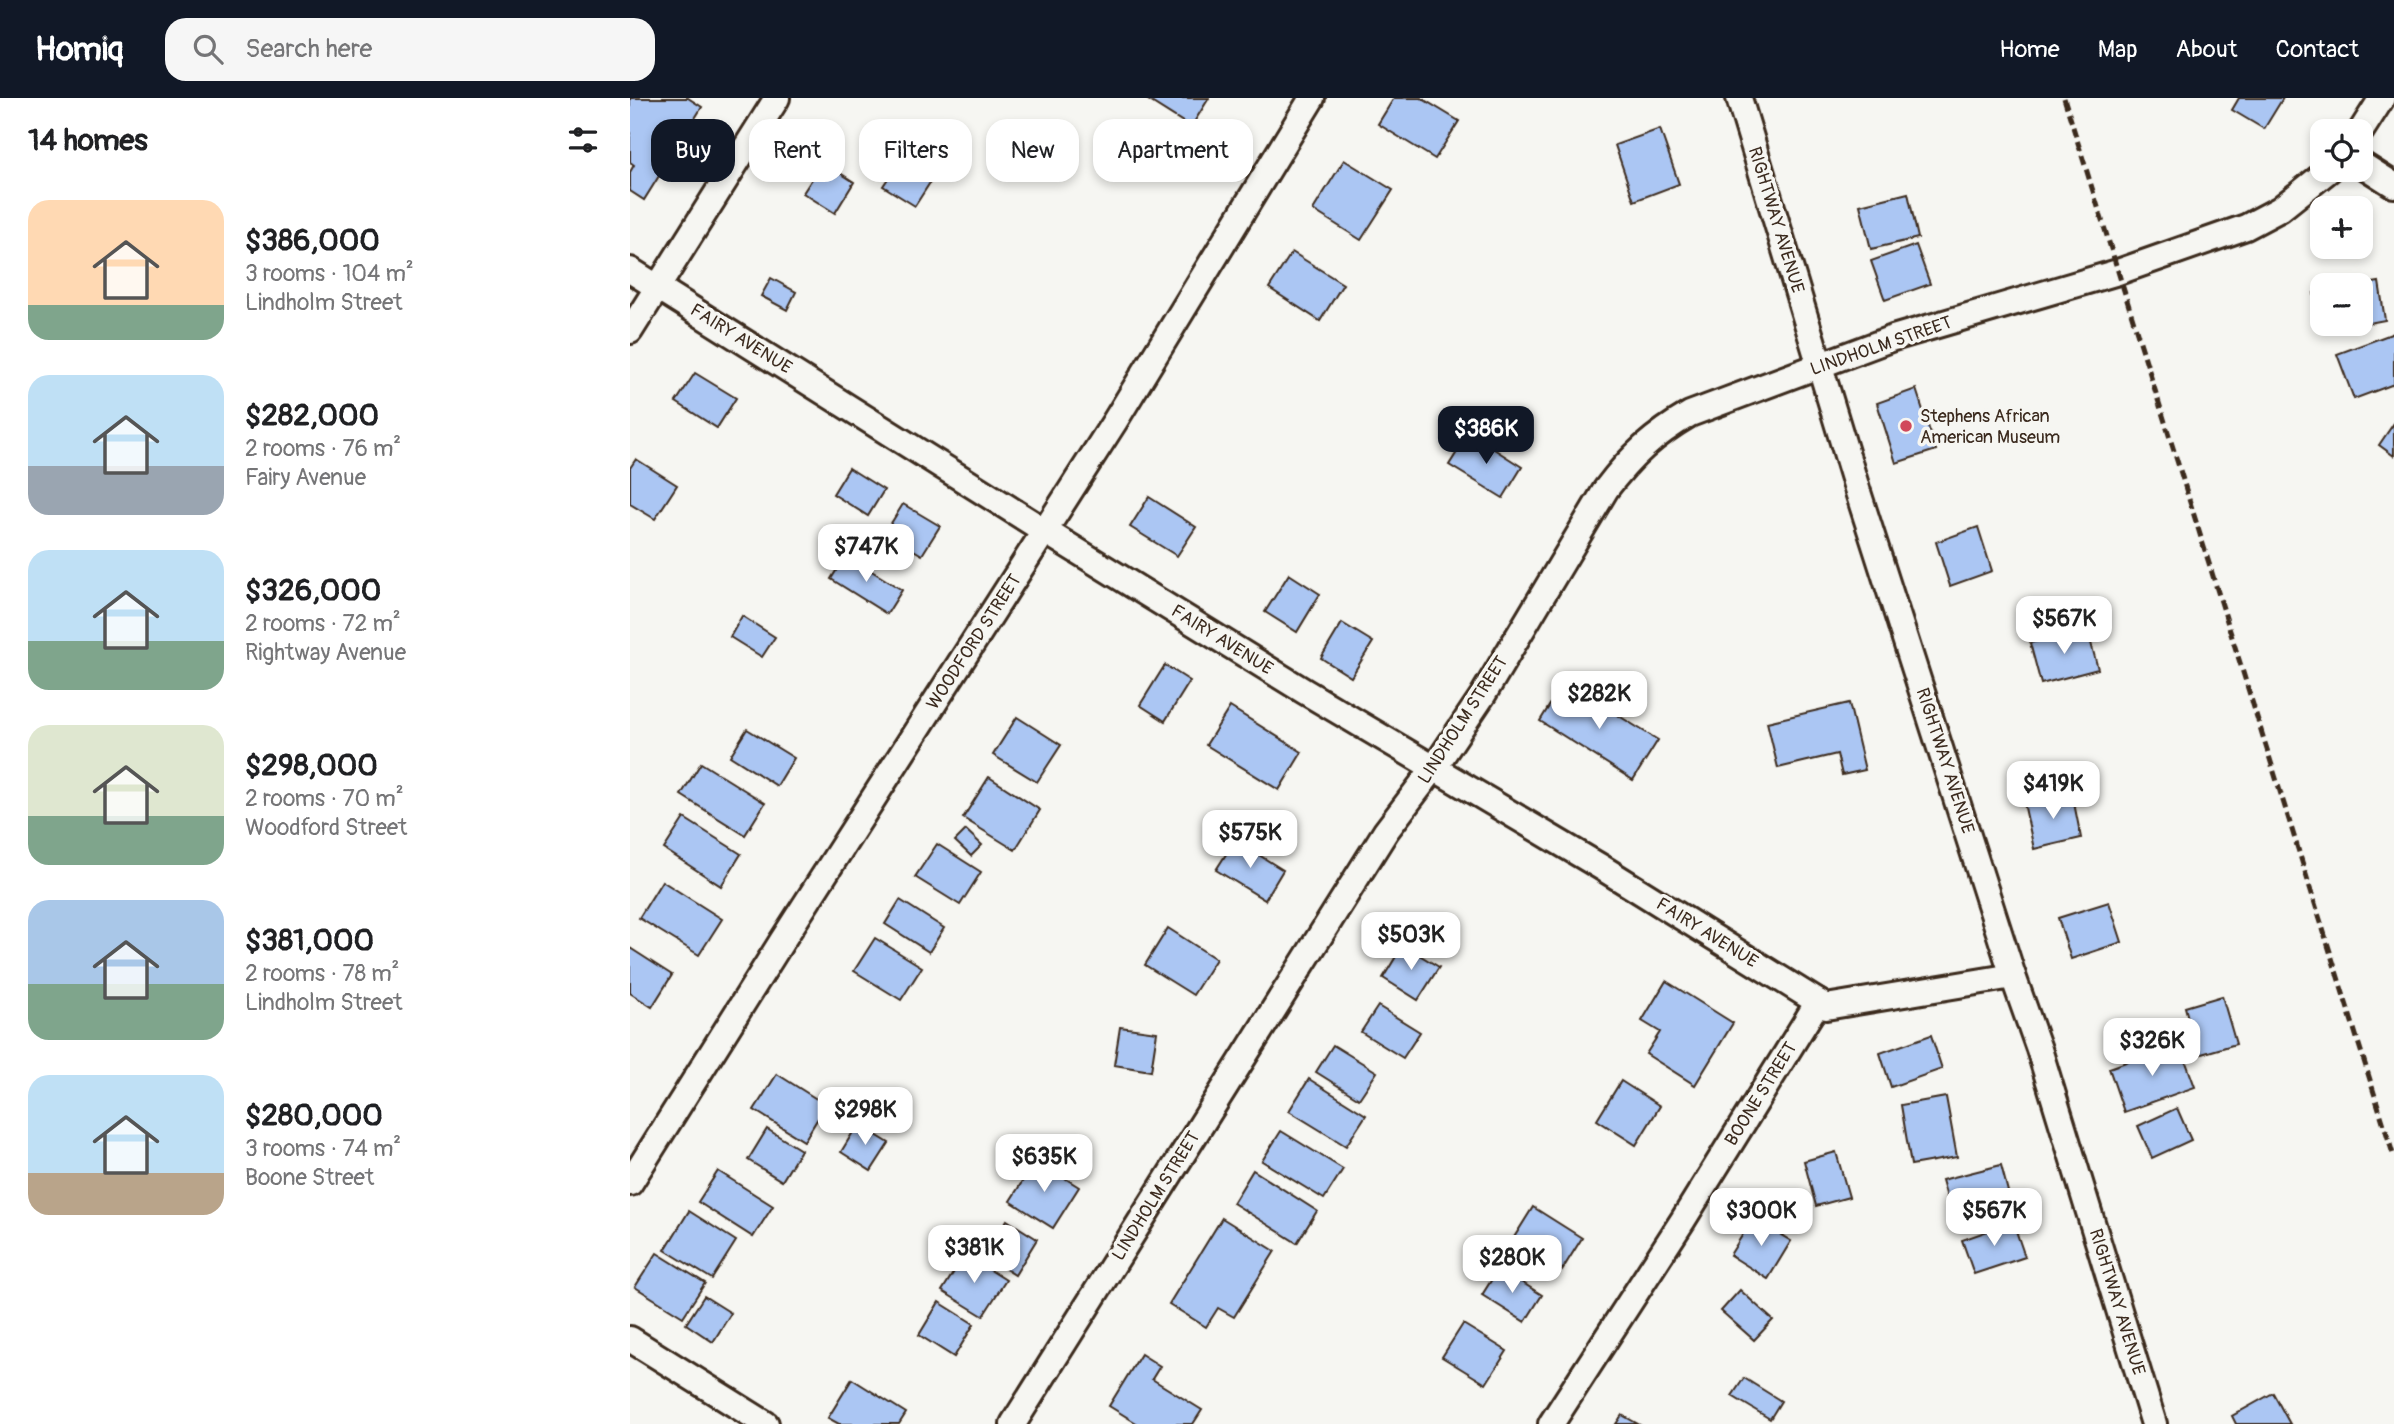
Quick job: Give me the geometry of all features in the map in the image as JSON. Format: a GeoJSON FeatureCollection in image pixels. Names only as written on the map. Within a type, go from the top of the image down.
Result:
{"type":"FeatureCollection","features":[{"type":"Feature","properties":{"kind":"street"},"geometry":{"type":"LineString","coordinates":[[630,331],[777,98]]}},
{"type":"Feature","properties":{"kind":"street","name":"WOODFORD STREET"},"geometry":{"type":"LineString","coordinates":[[630,1183],[1122,410],[1312,98]]}},
{"type":"Feature","properties":{"kind":"street","name":"RIGHTWAY AVENUE"},"geometry":{"type":"LineString","coordinates":[[1739,98],[1820,366],[2013,976],[2039,1049],[2154,1424]]}},
{"type":"Feature","properties":{"kind":"street"},"geometry":{"type":"LineString","coordinates":[[2369,119],[2382,98]]}},
{"type":"Feature","properties":{"kind":"street"},"geometry":{"type":"LineString","coordinates":[[2373,172],[2394,185]]}},
{"type":"Feature","properties":{"kind":"street","name":"LINDHOLM STREET"},"geometry":{"type":"LineString","coordinates":[[1013,1424],[1385,831],[1434,768],[1483,695],[1606,489],[1643,446],[1690,414],[1893,338],[2118,272],[2246,227],[2280,209],[2314,182]]}},
{"type":"Feature","properties":{"kind":"street","name":"FAIRY AVENUE"},"geometry":{"type":"LineString","coordinates":[[630,270],[1045,531],[1601,867],[1818,1002]]}},
{"type":"Feature","properties":{"kind":"street"},"geometry":{"type":"LineString","coordinates":[[1818,1002],[1826,1007],[2013,976]]}},
{"type":"Feature","properties":{"kind":"street","name":"BOONE STREET"},"geometry":{"type":"LineString","coordinates":[[1551,1424],[1684,1220],[1818,1002]]}},
{"type":"Feature","properties":{"kind":"street"},"geometry":{"type":"LineString","coordinates":[[630,1339],[766,1424]]}},
{"type":"Feature","properties":{"kind":"building"},"geometry":{"type":"Polygon","coordinates":[[[630,98],[688,98],[702,107],[695,119],[651,119],[651,182],[655,182],[644,200],[630,191],[630,172],[634,165],[630,162],[630,98]]]}},
{"type":"Feature","properties":{"kind":"building"},"geometry":{"type":"Polygon","coordinates":[[[1145,98],[1209,98],[1196,119],[1178,119],[1145,98]]]}},
{"type":"Feature","properties":{"kind":"building"},"geometry":{"type":"Polygon","coordinates":[[[1394,98],[1421,98],[1459,121],[1435,159],[1378,124],[1394,98]]]}},
{"type":"Feature","properties":{"kind":"building"},"geometry":{"type":"Polygon","coordinates":[[[2239,98],[2283,98],[2264,129],[2232,110],[2239,98]]]}},
{"type":"Feature","properties":{"kind":"building"},"geometry":{"type":"Polygon","coordinates":[[[1660,129],[1679,184],[1634,201],[1615,145],[1660,129]]]}},
{"type":"Feature","properties":{"kind":"building"},"geometry":{"type":"Polygon","coordinates":[[[1344,160],[1393,190],[1361,240],[1313,210],[1344,160]]]}},
{"type":"Feature","properties":{"kind":"building"},"geometry":{"type":"Polygon","coordinates":[[[845,176],[854,182],[835,213],[803,193],[810,182],[845,182],[845,176]]]}},
{"type":"Feature","properties":{"kind":"building"},"geometry":{"type":"Polygon","coordinates":[[[886,182],[930,182],[915,206],[883,186],[886,182]]]}},
{"type":"Feature","properties":{"kind":"building"},"geometry":{"type":"Polygon","coordinates":[[[1908,193],[1918,238],[1871,249],[1860,205],[1908,193]]]}},
{"type":"Feature","properties":{"kind":"building"},"geometry":{"type":"Polygon","coordinates":[[[1916,245],[1930,284],[1885,300],[1871,261],[1916,245]]]}},
{"type":"Feature","properties":{"kind":"building"},"geometry":{"type":"Polygon","coordinates":[[[1292,252],[1343,284],[1320,321],[1269,288],[1292,252]]]}},
{"type":"Feature","properties":{"kind":"building"},"geometry":{"type":"Polygon","coordinates":[[[771,278],[796,292],[787,310],[761,296],[771,278]]]}},
{"type":"Feature","properties":{"kind":"building"},"geometry":{"type":"Polygon","coordinates":[[[2379,282],[2385,320],[2373,322],[2373,283],[2379,282]]]}},
{"type":"Feature","properties":{"kind":"building"},"geometry":{"type":"Polygon","coordinates":[[[2394,333],[2394,384],[2354,399],[2337,354],[2394,333]]]}},
{"type":"Feature","properties":{"kind":"building"},"geometry":{"type":"Polygon","coordinates":[[[695,373],[736,398],[717,428],[676,402],[695,373]]]}},
{"type":"Feature","properties":{"kind":"building","name":"Stephens African American Museum"},"geometry":{"type":"Polygon","coordinates":[[[1916,389],[1936,450],[1896,463],[1877,403],[1916,389]]]}},
{"type":"Feature","properties":{"kind":"building"},"geometry":{"type":"Polygon","coordinates":[[[2394,423],[2394,456],[2379,445],[2394,423]]]}},
{"type":"Feature","properties":{"kind":"building"},"geometry":{"type":"Polygon","coordinates":[[[1469,433],[1522,467],[1503,498],[1449,465],[1469,433]]]}},
{"type":"Feature","properties":{"kind":"building"},"geometry":{"type":"Polygon","coordinates":[[[636,459],[677,485],[655,519],[630,504],[630,468],[636,459]]]}},
{"type":"Feature","properties":{"kind":"building"},"geometry":{"type":"Polygon","coordinates":[[[849,468],[884,490],[868,516],[833,494],[849,468]]]}},
{"type":"Feature","properties":{"kind":"building"},"geometry":{"type":"Polygon","coordinates":[[[1149,497],[1196,527],[1177,556],[1130,527],[1149,497]]]}},
{"type":"Feature","properties":{"kind":"building"},"geometry":{"type":"Polygon","coordinates":[[[903,504],[940,526],[922,555],[885,533],[903,504]]]}},
{"type":"Feature","properties":{"kind":"building"},"geometry":{"type":"Polygon","coordinates":[[[1978,527],[1992,571],[1950,586],[1936,542],[1978,527]]]}},
{"type":"Feature","properties":{"kind":"building"},"geometry":{"type":"Polygon","coordinates":[[[846,555],[902,590],[887,614],[831,579],[846,555]]]}},
{"type":"Feature","properties":{"kind":"building"},"geometry":{"type":"Polygon","coordinates":[[[1289,574],[1320,594],[1297,632],[1265,612],[1289,574]]]}},
{"type":"Feature","properties":{"kind":"building"},"geometry":{"type":"Polygon","coordinates":[[[742,616],[775,637],[762,657],[730,637],[742,616]]]}},
{"type":"Feature","properties":{"kind":"building"},"geometry":{"type":"Polygon","coordinates":[[[1342,623],[1373,642],[1351,677],[1321,658],[1342,623]]]}},
{"type":"Feature","properties":{"kind":"building"},"geometry":{"type":"Polygon","coordinates":[[[2087,628],[2098,669],[2041,684],[2030,643],[2087,628]]]}},
{"type":"Feature","properties":{"kind":"building"},"geometry":{"type":"Polygon","coordinates":[[[1165,665],[1190,681],[1165,721],[1140,705],[1165,665]]]}},
{"type":"Feature","properties":{"kind":"building"},"geometry":{"type":"Polygon","coordinates":[[[1564,682],[1658,740],[1633,780],[1540,721],[1564,682]]]}},
{"type":"Feature","properties":{"kind":"building"},"geometry":{"type":"Polygon","coordinates":[[[1849,703],[1865,770],[1842,775],[1837,754],[1778,768],[1767,722],[1849,703]]]}},
{"type":"Feature","properties":{"kind":"building"},"geometry":{"type":"Polygon","coordinates":[[[1230,707],[1302,752],[1279,790],[1206,745],[1230,707]]]}},
{"type":"Feature","properties":{"kind":"building"},"geometry":{"type":"Polygon","coordinates":[[[1017,717],[1061,745],[1037,782],[993,755],[1017,717]]]}},
{"type":"Feature","properties":{"kind":"building"},"geometry":{"type":"Polygon","coordinates":[[[747,729],[794,758],[777,786],[730,756],[747,729]]]}},
{"type":"Feature","properties":{"kind":"building"},"geometry":{"type":"Polygon","coordinates":[[[701,763],[765,803],[745,835],[681,795],[701,763]]]}},
{"type":"Feature","properties":{"kind":"building"},"geometry":{"type":"Polygon","coordinates":[[[989,777],[1040,810],[1015,850],[963,818],[989,777]]]}},
{"type":"Feature","properties":{"kind":"building"},"geometry":{"type":"Polygon","coordinates":[[[2072,793],[2081,838],[2034,849],[2024,803],[2072,793]]]}},
{"type":"Feature","properties":{"kind":"building"},"geometry":{"type":"Polygon","coordinates":[[[684,818],[741,854],[721,886],[664,849],[684,818]]]}},
{"type":"Feature","properties":{"kind":"building"},"geometry":{"type":"Polygon","coordinates":[[[966,830],[982,845],[971,856],[955,841],[966,830]]]}},
{"type":"Feature","properties":{"kind":"building"},"geometry":{"type":"Polygon","coordinates":[[[1235,840],[1283,870],[1265,900],[1216,870],[1235,840]]]}},
{"type":"Feature","properties":{"kind":"building"},"geometry":{"type":"Polygon","coordinates":[[[937,844],[981,872],[960,905],[915,877],[937,844]]]}},
{"type":"Feature","properties":{"kind":"building"},"geometry":{"type":"Polygon","coordinates":[[[662,881],[722,919],[699,955],[639,918],[662,881]]]}},
{"type":"Feature","properties":{"kind":"building"},"geometry":{"type":"Polygon","coordinates":[[[900,900],[944,928],[929,952],[885,924],[900,900]]]}},
{"type":"Feature","properties":{"kind":"building"},"geometry":{"type":"Polygon","coordinates":[[[2109,902],[2122,942],[2071,959],[2058,918],[2109,902]]]}},
{"type":"Feature","properties":{"kind":"building"},"geometry":{"type":"Polygon","coordinates":[[[1168,928],[1216,959],[1193,995],[1145,965],[1168,928]]]}},
{"type":"Feature","properties":{"kind":"building"},"geometry":{"type":"Polygon","coordinates":[[[875,938],[922,967],[901,1000],[854,971],[875,938]]]}},
{"type":"Feature","properties":{"kind":"building"},"geometry":{"type":"Polygon","coordinates":[[[1403,945],[1439,967],[1418,1000],[1383,978],[1403,945]]]}},
{"type":"Feature","properties":{"kind":"building"},"geometry":{"type":"Polygon","coordinates":[[[630,948],[672,975],[652,1007],[630,993],[630,948]]]}},
{"type":"Feature","properties":{"kind":"building"},"geometry":{"type":"Polygon","coordinates":[[[1666,981],[1733,1023],[1695,1085],[1646,1054],[1660,1032],[1642,1021],[1666,981]]]}},
{"type":"Feature","properties":{"kind":"building"},"geometry":{"type":"Polygon","coordinates":[[[2222,996],[2236,1044],[2198,1055],[2185,1007],[2222,996]]]}},
{"type":"Feature","properties":{"kind":"building"},"geometry":{"type":"Polygon","coordinates":[[[1378,1006],[1420,1032],[1403,1058],[1361,1032],[1378,1006]]]}},
{"type":"Feature","properties":{"kind":"building"},"geometry":{"type":"Polygon","coordinates":[[[1120,1027],[1157,1032],[1151,1071],[1114,1065],[1120,1027]]]}},
{"type":"Feature","properties":{"kind":"building"},"geometry":{"type":"Polygon","coordinates":[[[1931,1035],[1942,1069],[1891,1087],[1880,1053],[1931,1035]]]}},
{"type":"Feature","properties":{"kind":"building"},"geometry":{"type":"Polygon","coordinates":[[[2179,1043],[2195,1087],[2124,1112],[2109,1068],[2179,1043]]]}},
{"type":"Feature","properties":{"kind":"building"},"geometry":{"type":"Polygon","coordinates":[[[1333,1045],[1377,1072],[1359,1099],[1316,1072],[1333,1045]]]}},
{"type":"Feature","properties":{"kind":"building"},"geometry":{"type":"Polygon","coordinates":[[[777,1074],[826,1105],[804,1141],[754,1110],[777,1074]]]}},
{"type":"Feature","properties":{"kind":"building"},"geometry":{"type":"Polygon","coordinates":[[[1309,1079],[1366,1115],[1346,1146],[1289,1111],[1309,1079]]]}},
{"type":"Feature","properties":{"kind":"building"},"geometry":{"type":"Polygon","coordinates":[[[1621,1081],[1660,1106],[1636,1145],[1597,1120],[1621,1081]]]}},
{"type":"Feature","properties":{"kind":"building"},"geometry":{"type":"Polygon","coordinates":[[[1946,1097],[1957,1157],[1911,1165],[1901,1105],[1946,1097]]]}},
{"type":"Feature","properties":{"kind":"building"},"geometry":{"type":"Polygon","coordinates":[[[2177,1108],[2191,1140],[2152,1158],[2138,1126],[2177,1108]]]}},
{"type":"Feature","properties":{"kind":"building"},"geometry":{"type":"Polygon","coordinates":[[[858,1124],[889,1143],[871,1171],[841,1152],[858,1124]]]}},
{"type":"Feature","properties":{"kind":"building"},"geometry":{"type":"Polygon","coordinates":[[[767,1129],[801,1150],[782,1181],[748,1160],[767,1129]]]}},
{"type":"Feature","properties":{"kind":"building"},"geometry":{"type":"Polygon","coordinates":[[[1281,1131],[1343,1169],[1324,1199],[1262,1161],[1281,1131]]]}},
{"type":"Feature","properties":{"kind":"building"},"geometry":{"type":"Polygon","coordinates":[[[1836,1152],[1849,1197],[1816,1206],[1804,1161],[1836,1152]]]}},
{"type":"Feature","properties":{"kind":"building"},"geometry":{"type":"Polygon","coordinates":[[[1036,1160],[1079,1187],[1053,1228],[1010,1201],[1036,1160]]]}},
{"type":"Feature","properties":{"kind":"building"},"geometry":{"type":"Polygon","coordinates":[[[2001,1165],[2012,1207],[1954,1222],[1942,1180],[2001,1165]]]}},
{"type":"Feature","properties":{"kind":"building"},"geometry":{"type":"Polygon","coordinates":[[[1253,1170],[1317,1211],[1297,1243],[1233,1203],[1253,1170]]]}},
{"type":"Feature","properties":{"kind":"building"},"geometry":{"type":"Polygon","coordinates":[[[718,1171],[773,1206],[753,1237],[698,1202],[718,1171]]]}},
{"type":"Feature","properties":{"kind":"building"},"geometry":{"type":"Polygon","coordinates":[[[1533,1207],[1582,1238],[1562,1270],[1513,1239],[1533,1207]]]}},
{"type":"Feature","properties":{"kind":"building"},"geometry":{"type":"Polygon","coordinates":[[[689,1211],[736,1241],[712,1279],[665,1250],[689,1211]]]}},
{"type":"Feature","properties":{"kind":"building"},"geometry":{"type":"Polygon","coordinates":[[[1222,1218],[1275,1251],[1234,1317],[1218,1308],[1206,1327],[1169,1304],[1222,1218]]]}},
{"type":"Feature","properties":{"kind":"building"},"geometry":{"type":"Polygon","coordinates":[[[1753,1218],[1791,1241],[1768,1279],[1730,1255],[1753,1218]]]}},
{"type":"Feature","properties":{"kind":"building"},"geometry":{"type":"Polygon","coordinates":[[[1007,1220],[1037,1239],[1015,1275],[985,1256],[1007,1220]]]}},
{"type":"Feature","properties":{"kind":"building"},"geometry":{"type":"Polygon","coordinates":[[[2013,1222],[2025,1257],[1974,1274],[1962,1240],[2013,1222]]]}},
{"type":"Feature","properties":{"kind":"building"},"geometry":{"type":"Polygon","coordinates":[[[657,1253],[705,1283],[683,1317],[635,1287],[657,1253]]]}},
{"type":"Feature","properties":{"kind":"building"},"geometry":{"type":"Polygon","coordinates":[[[965,1254],[1006,1280],[983,1316],[942,1291],[965,1254]]]}},
{"type":"Feature","properties":{"kind":"building"},"geometry":{"type":"Polygon","coordinates":[[[1499,1268],[1542,1295],[1525,1322],[1482,1295],[1499,1268]]]}},
{"type":"Feature","properties":{"kind":"building"},"geometry":{"type":"Polygon","coordinates":[[[1740,1290],[1773,1320],[1754,1340],[1721,1311],[1740,1290]]]}},
{"type":"Feature","properties":{"kind":"building"},"geometry":{"type":"Polygon","coordinates":[[[704,1296],[731,1313],[713,1342],[686,1324],[704,1296]]]}},
{"type":"Feature","properties":{"kind":"building"},"geometry":{"type":"Polygon","coordinates":[[[939,1302],[974,1324],[954,1357],[919,1335],[939,1302]]]}},
{"type":"Feature","properties":{"kind":"building"},"geometry":{"type":"Polygon","coordinates":[[[1463,1324],[1507,1351],[1486,1384],[1442,1357],[1463,1324]]]}},
{"type":"Feature","properties":{"kind":"building"},"geometry":{"type":"Polygon","coordinates":[[[1141,1354],[1160,1366],[1152,1379],[1202,1410],[1193,1424],[1138,1424],[1109,1406],[1141,1354]]]}},
{"type":"Feature","properties":{"kind":"building"},"geometry":{"type":"Polygon","coordinates":[[[1744,1378],[1781,1401],[1770,1419],[1732,1396],[1744,1378]]]}},
{"type":"Feature","properties":{"kind":"building"},"geometry":{"type":"Polygon","coordinates":[[[852,1379],[906,1413],[899,1424],[839,1424],[828,1418],[852,1379]]]}},
{"type":"Feature","properties":{"kind":"building"},"geometry":{"type":"Polygon","coordinates":[[[2273,1393],[2290,1424],[2236,1424],[2232,1416],[2273,1393]]]}},
{"type":"Feature","properties":{"kind":"building"},"geometry":{"type":"Polygon","coordinates":[[[1622,1415],[1638,1424],[1616,1424],[1622,1415]]]}},
{"type":"Feature","properties":{"kind":"railway"},"geometry":{"type":"LineString","coordinates":[[2064,98],[2394,1157]]}},
{"type":"Feature","properties":{"kind":"place","name":"Stephens African American Museum"},"geometry":{"type":"Point","coordinates":[1906,426]}}]}
